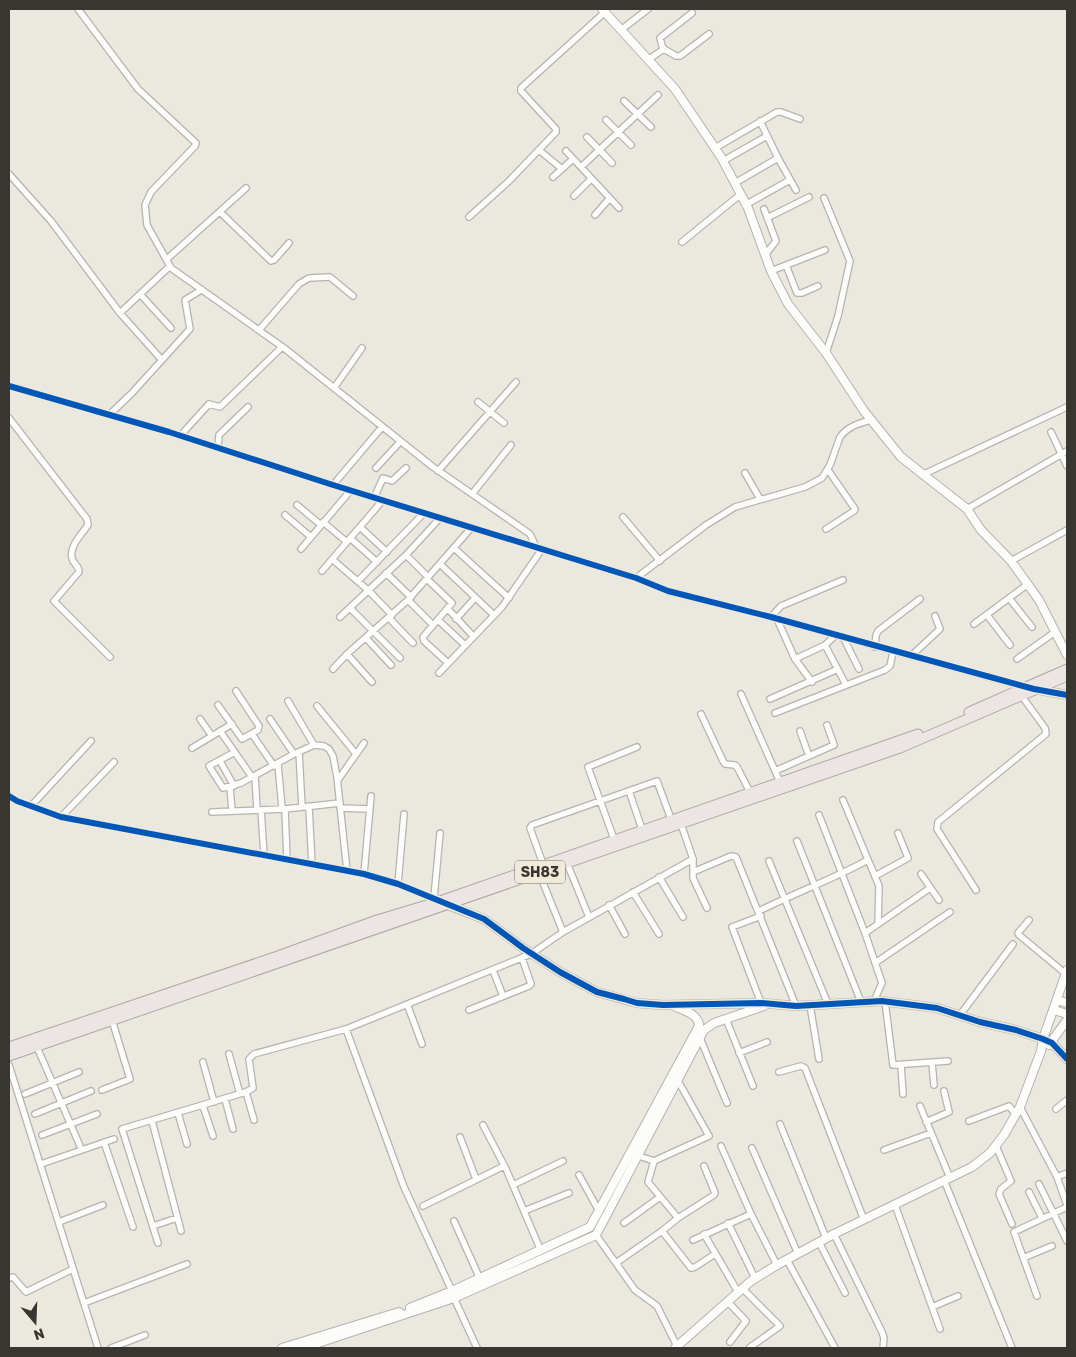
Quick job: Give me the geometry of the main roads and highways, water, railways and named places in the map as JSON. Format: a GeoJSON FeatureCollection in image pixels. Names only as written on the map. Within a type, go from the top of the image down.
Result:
{"type":"FeatureCollection","features":[{"type":"Feature","properties":{"kind":"main road","name":"SH83"},"geometry":{"type":"LineString","coordinates":[[541,868],[567,863],[900,748],[1067,668]]}},
{"type":"Feature","properties":{"kind":"main road","name":"SH83"},"geometry":{"type":"LineString","coordinates":[[9,1056],[441,901],[541,868],[614,839],[909,737],[1022,691],[1034,689],[1067,676]]}},
{"type":"Feature","properties":{"kind":"main road","name":"SH83"},"geometry":{"type":"LineString","coordinates":[[9,1047],[285,957]]}}]}
